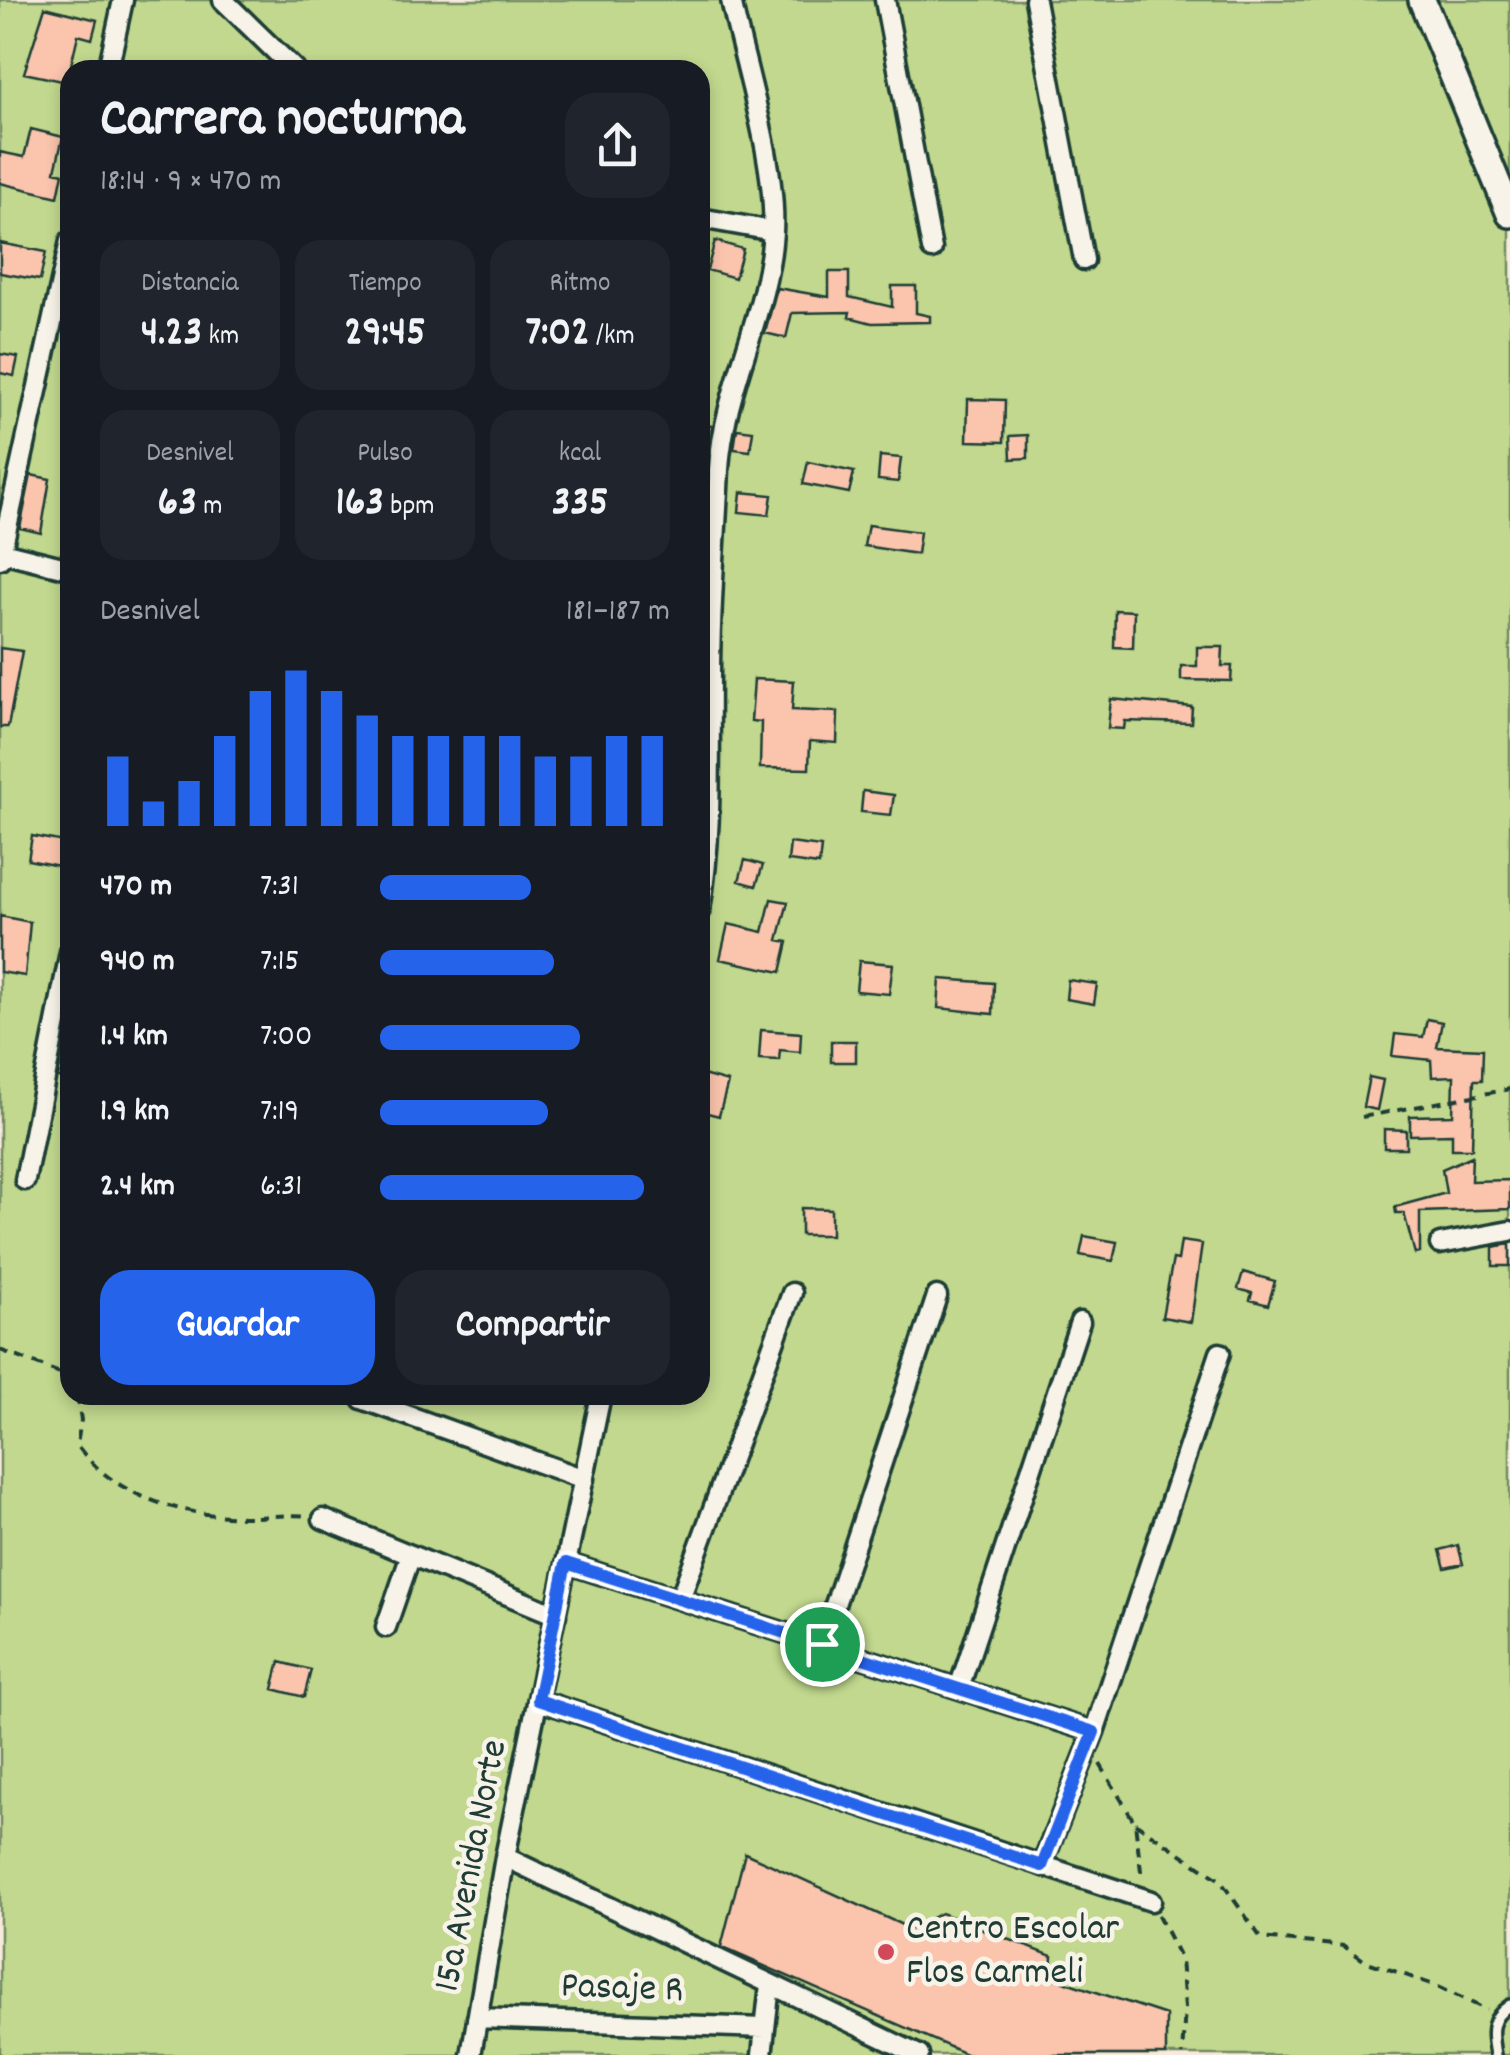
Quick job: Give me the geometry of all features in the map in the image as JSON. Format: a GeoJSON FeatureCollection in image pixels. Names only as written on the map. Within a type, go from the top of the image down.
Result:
{"type":"FeatureCollection","features":[{"type":"Feature","properties":{"kind":"main road"},"geometry":{"type":"LineString","coordinates":[[1422,0],[1510,214]]}},
{"type":"Feature","properties":{"kind":"street"},"geometry":{"type":"LineString","coordinates":[[110,60],[123,0]]}},
{"type":"Feature","properties":{"kind":"street"},"geometry":{"type":"LineString","coordinates":[[222,0],[285,60]]}},
{"type":"Feature","properties":{"kind":"street"},"geometry":{"type":"LineString","coordinates":[[710,618],[720,455],[731,388],[766,275],[773,232],[770,186],[731,0]]}},
{"type":"Feature","properties":{"kind":"street"},"geometry":{"type":"LineString","coordinates":[[885,0],[932,248]]}},
{"type":"Feature","properties":{"kind":"street"},"geometry":{"type":"LineString","coordinates":[[1035,0],[1084,260]]}},
{"type":"Feature","properties":{"kind":"street"},"geometry":{"type":"LineString","coordinates":[[710,220],[773,232]]}},
{"type":"Feature","properties":{"kind":"street"},"geometry":{"type":"LineString","coordinates":[[60,287],[1,556],[60,567]]}},
{"type":"Feature","properties":{"kind":"street"},"geometry":{"type":"LineString","coordinates":[[25,1180],[60,1003]]}},
{"type":"Feature","properties":{"kind":"street"},"geometry":{"type":"LineString","coordinates":[[1440,1244],[1510,1231]]}},
{"type":"Feature","properties":{"kind":"street"},"geometry":{"type":"LineString","coordinates":[[680,1599],[792,1293]]}},
{"type":"Feature","properties":{"kind":"street"},"geometry":{"type":"LineString","coordinates":[[822,1644],[937,1296]]}},
{"type":"Feature","properties":{"kind":"street"},"geometry":{"type":"LineString","coordinates":[[959,1688],[1080,1322]]}},
{"type":"Feature","properties":{"kind":"street"},"geometry":{"type":"LineString","coordinates":[[1042,1866],[1094,1732],[1220,1352]]}},
{"type":"Feature","properties":{"kind":"street"},"geometry":{"type":"LineString","coordinates":[[379,1405],[584,1479]]}},
{"type":"Feature","properties":{"kind":"street","name":"15a Avenida Norte"},"geometry":{"type":"LineString","coordinates":[[470,2055],[506,1857],[599,1405]]}},
{"type":"Feature","properties":{"kind":"street"},"geometry":{"type":"LineString","coordinates":[[323,1519],[556,1614]]}},
{"type":"Feature","properties":{"kind":"street"},"geometry":{"type":"LineString","coordinates":[[386,1627],[412,1555]]}},
{"type":"Feature","properties":{"kind":"street"},"geometry":{"type":"LineString","coordinates":[[566,1563],[1094,1732]]}},
{"type":"Feature","properties":{"kind":"street"},"geometry":{"type":"LineString","coordinates":[[538,1700],[1151,1901]]}},
{"type":"Feature","properties":{"kind":"street"},"geometry":{"type":"LineString","coordinates":[[506,1857],[919,2055]]}},
{"type":"Feature","properties":{"kind":"street"},"geometry":{"type":"LineString","coordinates":[[762,2055],[770,1985]]}},
{"type":"Feature","properties":{"kind":"street","name":"Pasaje R"},"geometry":{"type":"LineString","coordinates":[[477,2018],[765,2028]]}},
{"type":"Feature","properties":{"kind":"lane"},"geometry":{"type":"LineString","coordinates":[[1495,2055],[1491,2029],[1496,2014],[1510,2004]]}},
{"type":"Feature","properties":{"kind":"path"},"geometry":{"type":"LineString","coordinates":[[1362,1117],[1510,1088]]}},
{"type":"Feature","properties":{"kind":"path"},"geometry":{"type":"LineString","coordinates":[[0,1350],[60,1373]]}},
{"type":"Feature","properties":{"kind":"path"},"geometry":{"type":"LineString","coordinates":[[79,1405],[77,1445],[93,1468],[134,1492],[186,1513],[323,1519]]}},
{"type":"Feature","properties":{"kind":"path"},"geometry":{"type":"LineString","coordinates":[[1135,1823],[1220,1880],[1261,1938],[1344,1946],[1365,1961],[1496,2014]]}},
{"type":"Feature","properties":{"kind":"green space"},"geometry":{"type":"Polygon","coordinates":[[[0,0],[1510,0],[1510,2055],[0,2055],[0,0]]]}},
{"type":"Feature","properties":{"kind":"building"},"geometry":{"type":"Polygon","coordinates":[[[45,7],[97,20],[92,39],[78,35],[72,60],[60,60],[60,81],[24,73],[45,7]]]}},
{"type":"Feature","properties":{"kind":"building"},"geometry":{"type":"Polygon","coordinates":[[[31,129],[60,136],[55,171],[60,172],[58,197],[0,183],[0,152],[24,157],[31,129]]]}},
{"type":"Feature","properties":{"kind":"building"},"geometry":{"type":"Polygon","coordinates":[[[715,241],[743,249],[735,278],[710,271],[715,241]]]}},
{"type":"Feature","properties":{"kind":"building"},"geometry":{"type":"Polygon","coordinates":[[[0,243],[46,252],[40,280],[0,273],[0,243]]]}},
{"type":"Feature","properties":{"kind":"building"},"geometry":{"type":"Polygon","coordinates":[[[829,272],[849,272],[849,297],[892,307],[892,286],[916,286],[916,313],[930,316],[930,322],[872,323],[849,317],[850,312],[792,313],[786,338],[765,333],[777,288],[829,297],[829,272]]]}},
{"type":"Feature","properties":{"kind":"building"},"geometry":{"type":"Polygon","coordinates":[[[0,354],[18,357],[14,376],[0,373],[0,354]]]}},
{"type":"Feature","properties":{"kind":"building"},"geometry":{"type":"Polygon","coordinates":[[[968,399],[1005,400],[1004,442],[967,441],[968,399]]]}},
{"type":"Feature","properties":{"kind":"building"},"geometry":{"type":"Polygon","coordinates":[[[737,429],[753,431],[750,451],[734,449],[737,429]]]}},
{"type":"Feature","properties":{"kind":"building"},"geometry":{"type":"Polygon","coordinates":[[[1028,435],[1028,458],[1011,459],[1010,436],[1028,435]]]}},
{"type":"Feature","properties":{"kind":"building"},"geometry":{"type":"Polygon","coordinates":[[[880,456],[901,458],[898,482],[878,480],[880,456]]]}},
{"type":"Feature","properties":{"kind":"building"},"geometry":{"type":"Polygon","coordinates":[[[808,462],[854,472],[849,493],[803,484],[808,462]]]}},
{"type":"Feature","properties":{"kind":"building"},"geometry":{"type":"Polygon","coordinates":[[[31,475],[50,479],[41,533],[20,528],[31,475]]]}},
{"type":"Feature","properties":{"kind":"building"},"geometry":{"type":"Polygon","coordinates":[[[741,492],[772,495],[769,515],[739,512],[741,492]]]}},
{"type":"Feature","properties":{"kind":"building"},"geometry":{"type":"Polygon","coordinates":[[[868,525],[920,532],[917,554],[864,546],[868,525]]]}},
{"type":"Feature","properties":{"kind":"building"},"geometry":{"type":"Polygon","coordinates":[[[1115,610],[1134,611],[1133,648],[1114,647],[1115,610]]]}},
{"type":"Feature","properties":{"kind":"building"},"geometry":{"type":"Polygon","coordinates":[[[1197,647],[1223,647],[1222,666],[1232,666],[1231,681],[1181,680],[1181,666],[1197,666],[1197,647]]]}},
{"type":"Feature","properties":{"kind":"building"},"geometry":{"type":"Polygon","coordinates":[[[0,648],[22,651],[8,727],[0,727],[0,648]]]}},
{"type":"Feature","properties":{"kind":"building"},"geometry":{"type":"Polygon","coordinates":[[[754,679],[794,681],[792,710],[838,712],[837,743],[810,741],[809,769],[760,768],[761,722],[751,721],[754,679]]]}},
{"type":"Feature","properties":{"kind":"building"},"geometry":{"type":"Polygon","coordinates":[[[1111,699],[1192,707],[1191,723],[1125,721],[1124,729],[1108,728],[1111,699]]]}},
{"type":"Feature","properties":{"kind":"building"},"geometry":{"type":"Polygon","coordinates":[[[863,791],[894,795],[891,815],[861,812],[863,791]]]}},
{"type":"Feature","properties":{"kind":"building"},"geometry":{"type":"Polygon","coordinates":[[[32,836],[60,841],[59,866],[28,860],[32,836]]]}},
{"type":"Feature","properties":{"kind":"building"},"geometry":{"type":"Polygon","coordinates":[[[790,843],[821,847],[819,865],[788,861],[790,843]]]}},
{"type":"Feature","properties":{"kind":"building"},"geometry":{"type":"Polygon","coordinates":[[[745,860],[763,865],[756,886],[739,881],[745,860]]]}},
{"type":"Feature","properties":{"kind":"building"},"geometry":{"type":"Polygon","coordinates":[[[771,899],[788,902],[778,940],[788,942],[781,972],[720,959],[728,924],[763,932],[771,899]]]}},
{"type":"Feature","properties":{"kind":"building"},"geometry":{"type":"Polygon","coordinates":[[[0,916],[30,922],[25,976],[0,972],[0,916]]]}},
{"type":"Feature","properties":{"kind":"building"},"geometry":{"type":"Polygon","coordinates":[[[859,961],[893,964],[889,994],[856,991],[859,961]]]}},
{"type":"Feature","properties":{"kind":"building"},"geometry":{"type":"Polygon","coordinates":[[[940,979],[994,983],[993,1014],[938,1008],[940,979]]]}},
{"type":"Feature","properties":{"kind":"building"},"geometry":{"type":"Polygon","coordinates":[[[1068,980],[1097,984],[1094,1004],[1066,999],[1068,980]]]}},
{"type":"Feature","properties":{"kind":"building"},"geometry":{"type":"Polygon","coordinates":[[[1427,1019],[1442,1022],[1437,1047],[1483,1049],[1482,1080],[1474,1080],[1472,1149],[1452,1149],[1452,1134],[1410,1135],[1410,1116],[1453,1115],[1454,1076],[1432,1077],[1431,1060],[1392,1056],[1395,1034],[1423,1037],[1427,1019]]]}},
{"type":"Feature","properties":{"kind":"building"},"geometry":{"type":"Polygon","coordinates":[[[761,1030],[801,1033],[800,1052],[780,1050],[779,1060],[759,1059],[761,1030]]]}},
{"type":"Feature","properties":{"kind":"building"},"geometry":{"type":"Polygon","coordinates":[[[831,1041],[856,1041],[856,1062],[831,1062],[831,1041]]]}},
{"type":"Feature","properties":{"kind":"building"},"geometry":{"type":"Polygon","coordinates":[[[710,1077],[728,1082],[719,1116],[710,1114],[710,1077]]]}},
{"type":"Feature","properties":{"kind":"building"},"geometry":{"type":"Polygon","coordinates":[[[1369,1077],[1383,1080],[1377,1110],[1363,1107],[1369,1077]]]}},
{"type":"Feature","properties":{"kind":"building"},"geometry":{"type":"Polygon","coordinates":[[[1384,1129],[1406,1130],[1406,1148],[1384,1148],[1384,1129]]]}},
{"type":"Feature","properties":{"kind":"building"},"geometry":{"type":"Polygon","coordinates":[[[1472,1156],[1471,1181],[1510,1180],[1510,1209],[1420,1212],[1420,1253],[1415,1254],[1404,1213],[1396,1213],[1395,1207],[1446,1193],[1442,1169],[1472,1156]]]}},
{"type":"Feature","properties":{"kind":"building"},"geometry":{"type":"Polygon","coordinates":[[[801,1208],[831,1209],[831,1235],[801,1235],[801,1208]]]}},
{"type":"Feature","properties":{"kind":"building"},"geometry":{"type":"Polygon","coordinates":[[[1084,1236],[1117,1242],[1113,1261],[1080,1255],[1084,1236]]]}},
{"type":"Feature","properties":{"kind":"building"},"geometry":{"type":"Polygon","coordinates":[[[1181,1241],[1202,1244],[1191,1322],[1162,1317],[1173,1259],[1178,1260],[1181,1241]]]}},
{"type":"Feature","properties":{"kind":"building"},"geometry":{"type":"Polygon","coordinates":[[[1510,1244],[1510,1266],[1493,1266],[1493,1247],[1510,1244]]]}},
{"type":"Feature","properties":{"kind":"building"},"geometry":{"type":"Polygon","coordinates":[[[1243,1272],[1275,1281],[1268,1305],[1250,1300],[1252,1293],[1238,1289],[1243,1272]]]}},
{"type":"Feature","properties":{"kind":"building"},"geometry":{"type":"Polygon","coordinates":[[[1458,1545],[1463,1564],[1445,1568],[1440,1550],[1458,1545]]]}},
{"type":"Feature","properties":{"kind":"building"},"geometry":{"type":"Polygon","coordinates":[[[280,1662],[311,1670],[304,1697],[273,1689],[280,1662]]]}},
{"type":"Feature","properties":{"kind":"building","name":"Centro Escolar Flos Carmeli"},"geometry":{"type":"Polygon","coordinates":[[[745,1853],[911,1929],[941,1913],[1052,1956],[1051,1977],[1166,2015],[1166,2055],[968,2055],[721,1947],[745,1853]]]}},
{"type":"Feature","properties":{"kind":"place","name":"Centro Escolar Flos Carmeli"},"geometry":{"type":"Point","coordinates":[886,1952]}},
{"type":"Feature","properties":{"kind":"route"},"geometry":{"type":"LineString","coordinates":[[566,1563],[822,1644],[1094,1732],[1042,1866],[538,1700],[566,1563]]}}]}
